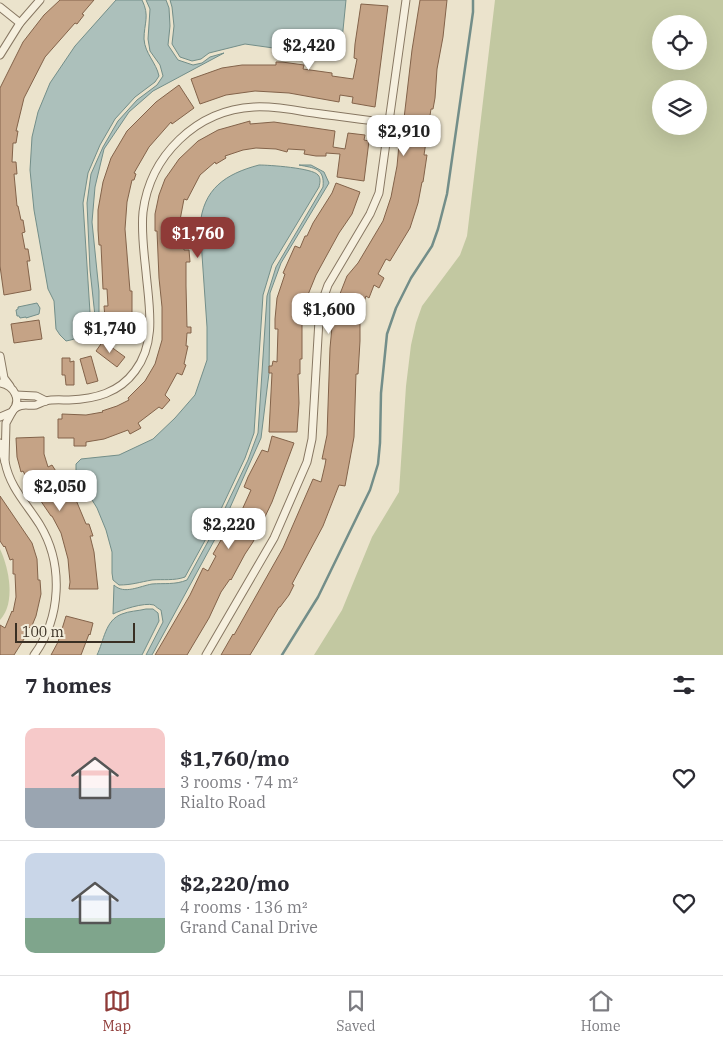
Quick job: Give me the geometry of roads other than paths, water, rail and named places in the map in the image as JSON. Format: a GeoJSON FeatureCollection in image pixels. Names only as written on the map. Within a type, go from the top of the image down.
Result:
{"type":"FeatureCollection","features":[{"type":"Feature","properties":{"kind":"street"},"geometry":{"type":"LineString","coordinates":[[0,56],[20,23],[40,0]]}},
{"type":"Feature","properties":{"kind":"street"},"geometry":{"type":"LineString","coordinates":[[206,655],[274,538],[309,455],[312,439],[319,320],[322,302],[328,285],[370,214],[381,184],[406,0]]}},
{"type":"Feature","properties":{"kind":"street"},"geometry":{"type":"LineString","coordinates":[[0,7],[20,23]]}},
{"type":"Feature","properties":{"kind":"street"},"geometry":{"type":"LineString","coordinates":[[0,417],[21,405],[37,405],[46,401],[94,398],[107,394],[126,381],[140,364],[148,342],[150,326],[142,231],[145,198],[154,174],[163,158],[188,131],[203,121],[222,113],[253,107],[272,107],[389,123]]}},
{"type":"Feature","properties":{"kind":"street"},"geometry":{"type":"LineString","coordinates":[[0,356],[4,378],[14,391],[17,401],[6,423],[5,462]]}},
{"type":"Feature","properties":{"kind":"street"},"geometry":{"type":"LineString","coordinates":[[0,383],[7,385],[14,391],[36,396],[46,401]]}},
{"type":"Feature","properties":{"kind":"street"},"geometry":{"type":"LineString","coordinates":[[0,443],[11,483],[44,532],[56,569],[57,591],[53,614],[45,637],[34,655]]}},
{"type":"Feature","properties":{"kind":"waterway"},"geometry":{"type":"LineString","coordinates":[[282,655],[318,597],[370,490],[378,464],[381,393],[387,334],[396,308],[411,278],[432,246],[438,229],[447,194],[473,12],[473,0]]}}]}
